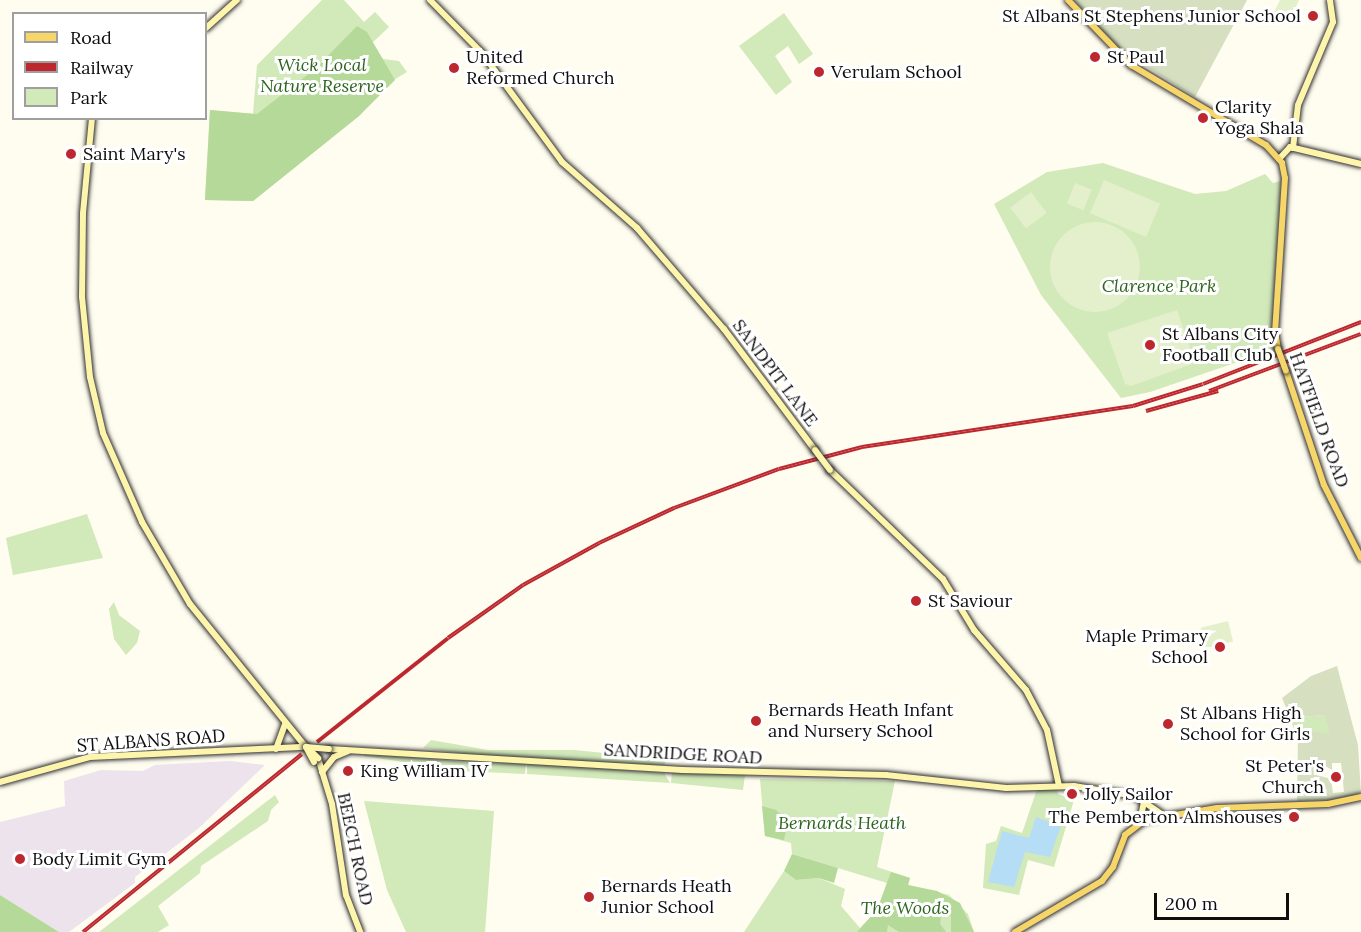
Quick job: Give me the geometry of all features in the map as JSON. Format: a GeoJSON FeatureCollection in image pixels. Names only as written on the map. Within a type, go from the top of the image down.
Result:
{"type":"FeatureCollection","features":[{"type":"Feature","properties":{"kind":"main road"},"geometry":{"type":"LineString","coordinates":[[1068,0],[1131,65],[1266,145],[1279,159]]}},
{"type":"Feature","properties":{"kind":"main road","name":"HATFIELD ROAD"},"geometry":{"type":"LineString","coordinates":[[1279,159],[1285,178],[1275,324],[1278,349],[1324,485],[1361,558]]}},
{"type":"Feature","properties":{"kind":"main road"},"geometry":{"type":"LineString","coordinates":[[1015,932],[1102,881],[1113,867],[1125,835],[1140,822],[1217,808],[1328,804],[1361,797]]}},
{"type":"Feature","properties":{"kind":"street"},"geometry":{"type":"LineString","coordinates":[[207,27],[237,0]]}},
{"type":"Feature","properties":{"kind":"street","name":"SANDPIT LANE"},"geometry":{"type":"LineString","coordinates":[[430,0],[482,52],[562,162],[636,228],[724,329],[830,470],[943,579],[974,630],[1026,690],[1047,730],[1059,786]]}},
{"type":"Feature","properties":{"kind":"street"},"geometry":{"type":"LineString","coordinates":[[1279,159],[1293,148],[1298,105],[1333,22],[1330,0]]}},
{"type":"Feature","properties":{"kind":"street","name":"BEECH ROAD"},"geometry":{"type":"LineString","coordinates":[[92,120],[83,214],[82,297],[90,377],[103,433],[142,522],[190,604],[316,760],[332,804],[346,895],[360,932]]}},
{"type":"Feature","properties":{"kind":"street"},"geometry":{"type":"LineString","coordinates":[[1293,148],[1361,164]]}},
{"type":"Feature","properties":{"kind":"street"},"geometry":{"type":"LineString","coordinates":[[276,749],[285,724]]}},
{"type":"Feature","properties":{"kind":"street","name":"SANDRIDGE ROAD"},"geometry":{"type":"LineString","coordinates":[[304,746],[682,770],[886,775],[1006,788],[1059,786],[1132,795],[1166,816]]}},
{"type":"Feature","properties":{"kind":"street","name":"ST ALBANS ROAD"},"geometry":{"type":"LineString","coordinates":[[0,782],[90,757],[304,746]]}},
{"type":"Feature","properties":{"kind":"street"},"geometry":{"type":"LineString","coordinates":[[322,772],[334,757],[353,749]]}},
{"type":"Feature","properties":{"kind":"street"},"geometry":{"type":"LineString","coordinates":[[1140,822],[1144,802]]}},
{"type":"Feature","properties":{"kind":"shaded area"},"geometry":{"type":"Polygon","coordinates":[[[230,761],[265,765],[199,828],[135,877],[135,883],[69,932],[59,932],[0,895],[0,822],[65,806],[64,781],[101,770],[143,771],[155,765],[230,761]]]}},
{"type":"Feature","properties":{"kind":"green space","name":"Wick Local Nature Reserve"},"geometry":{"type":"Polygon","coordinates":[[[322,0],[344,0],[364,22],[375,12],[389,27],[371,44],[383,59],[399,61],[407,72],[387,84],[359,116],[253,201],[205,200],[210,110],[253,114],[257,65],[322,0]]]}},
{"type":"Feature","properties":{"kind":"green space"},"geometry":{"type":"Polygon","coordinates":[[[1074,0],[1247,0],[1195,97],[1114,46],[1074,0]]]}},
{"type":"Feature","properties":{"kind":"green space"},"geometry":{"type":"Polygon","coordinates":[[[1280,0],[1299,0],[1288,24],[1272,16],[1280,0]]]}},
{"type":"Feature","properties":{"kind":"green space"},"geometry":{"type":"Polygon","coordinates":[[[784,13],[813,54],[799,64],[788,46],[775,56],[792,82],[776,95],[739,46],[784,13]]]}},
{"type":"Feature","properties":{"kind":"green space","name":"Wick Local Nature Reserve"},"geometry":{"type":"Polygon","coordinates":[[[357,26],[367,32],[395,80],[359,116],[253,201],[205,200],[210,110],[257,114],[315,69],[357,26]]]}},
{"type":"Feature","properties":{"kind":"green space","name":"Clarence Park"},"geometry":{"type":"Polygon","coordinates":[[[1103,163],[1195,194],[1226,191],[1265,174],[1273,183],[1281,181],[1273,310],[1276,349],[1150,392],[1121,398],[1041,295],[994,204],[1047,172],[1103,163]]]}},
{"type":"Feature","properties":{"kind":"green space"},"geometry":{"type":"Polygon","coordinates":[[[1104,180],[1160,204],[1146,237],[1090,213],[1104,180]]]}},
{"type":"Feature","properties":{"kind":"green space"},"geometry":{"type":"Polygon","coordinates":[[[1075,183],[1092,190],[1083,210],[1067,203],[1075,183]]]}},
{"type":"Feature","properties":{"kind":"green space"},"geometry":{"type":"Polygon","coordinates":[[[1031,192],[1047,213],[1026,228],[1010,208],[1031,192]]]}},
{"type":"Feature","properties":{"kind":"green space"},"geometry":{"type":"Polygon","coordinates":[[[1095,222],[1112,225],[1127,235],[1137,250],[1140,267],[1137,284],[1127,299],[1112,309],[1095,312],[1078,309],[1063,299],[1053,284],[1050,267],[1053,250],[1063,235],[1078,225],[1095,222]]]}},
{"type":"Feature","properties":{"kind":"green space","name":"St Albans City Football Club"},"geometry":{"type":"Polygon","coordinates":[[[1177,310],[1195,363],[1131,386],[1125,384],[1107,333],[1177,310]]]}},
{"type":"Feature","properties":{"kind":"green space"},"geometry":{"type":"Polygon","coordinates":[[[87,514],[103,558],[13,575],[6,538],[87,514]]]}},
{"type":"Feature","properties":{"kind":"green space"},"geometry":{"type":"Polygon","coordinates":[[[114,602],[119,615],[140,631],[137,643],[126,655],[114,639],[109,609],[114,602]]]}},
{"type":"Feature","properties":{"kind":"green space"},"geometry":{"type":"Polygon","coordinates":[[[1228,621],[1233,641],[1206,648],[1201,628],[1228,621]]]}},
{"type":"Feature","properties":{"kind":"green space"},"geometry":{"type":"Polygon","coordinates":[[[1337,666],[1358,745],[1361,793],[1340,800],[1297,801],[1298,736],[1294,729],[1330,734],[1324,715],[1290,718],[1282,698],[1311,676],[1337,666]],[[1332,763],[1332,770],[1322,764],[1322,768],[1316,769],[1316,775],[1328,778],[1330,773],[1333,793],[1344,792],[1341,763],[1332,763]]]}},
{"type":"Feature","properties":{"kind":"green space"},"geometry":{"type":"Polygon","coordinates":[[[1324,715],[1331,735],[1294,729],[1290,718],[1324,715]]]}},
{"type":"Feature","properties":{"kind":"green space"},"geometry":{"type":"Polygon","coordinates":[[[431,740],[488,750],[574,750],[667,759],[664,765],[650,765],[470,755],[423,748],[431,740]]]}},
{"type":"Feature","properties":{"kind":"green space"},"geometry":{"type":"Polygon","coordinates":[[[363,752],[480,764],[526,762],[525,774],[462,771],[364,756],[363,752]]]}},
{"type":"Feature","properties":{"kind":"green space"},"geometry":{"type":"Polygon","coordinates":[[[527,763],[664,773],[670,783],[527,774],[527,763]]]}},
{"type":"Feature","properties":{"kind":"green space"},"geometry":{"type":"Polygon","coordinates":[[[672,771],[745,775],[743,790],[671,783],[672,771]]]}},
{"type":"Feature","properties":{"kind":"green space","name":"Bernards Heath"},"geometry":{"type":"Polygon","coordinates":[[[760,779],[895,781],[877,867],[910,878],[908,885],[949,895],[968,914],[974,932],[744,932],[784,871],[796,880],[819,878],[845,889],[841,906],[860,928],[877,910],[887,883],[792,854],[791,843],[765,836],[760,779]]]}},
{"type":"Feature","properties":{"kind":"green space"},"geometry":{"type":"Polygon","coordinates":[[[1057,787],[1058,794],[1074,800],[1054,867],[1028,860],[1019,895],[983,888],[986,844],[996,841],[1001,826],[1022,833],[1037,789],[1057,787]]]}},
{"type":"Feature","properties":{"kind":"green space"},"geometry":{"type":"Polygon","coordinates":[[[275,795],[279,802],[271,810],[268,821],[201,866],[200,873],[158,906],[169,925],[158,932],[99,932],[275,795]]]}},
{"type":"Feature","properties":{"kind":"green space"},"geometry":{"type":"Polygon","coordinates":[[[364,801],[494,811],[485,932],[406,932],[387,890],[364,801]]]}},
{"type":"Feature","properties":{"kind":"green space"},"geometry":{"type":"Polygon","coordinates":[[[762,806],[776,810],[788,821],[784,840],[765,836],[762,806]]]}},
{"type":"Feature","properties":{"kind":"green space"},"geometry":{"type":"Polygon","coordinates":[[[792,854],[838,868],[834,883],[819,878],[796,880],[784,871],[792,854]]]}},
{"type":"Feature","properties":{"kind":"green space","name":"The Woods"},"geometry":{"type":"Polygon","coordinates":[[[891,872],[910,878],[908,885],[937,891],[960,903],[974,932],[951,932],[951,916],[942,909],[940,924],[946,932],[899,932],[888,925],[887,932],[857,932],[877,910],[891,872]]]}},
{"type":"Feature","properties":{"kind":"green space"},"geometry":{"type":"Polygon","coordinates":[[[0,895],[59,932],[0,932],[0,895]]]}},
{"type":"Feature","properties":{"kind":"water"},"geometry":{"type":"Polygon","coordinates":[[[1036,817],[1061,826],[1050,857],[1025,852],[1014,887],[988,882],[1002,831],[1029,838],[1036,817]]]}},
{"type":"Feature","properties":{"kind":"railway"},"geometry":{"type":"LineString","coordinates":[[317,742],[448,638],[523,585],[599,543],[674,508],[779,469],[862,447],[1133,406],[1203,384],[1361,322]]}},
{"type":"Feature","properties":{"kind":"railway"},"geometry":{"type":"LineString","coordinates":[[1209,391],[1361,334]]}},
{"type":"Feature","properties":{"kind":"railway"},"geometry":{"type":"LineString","coordinates":[[1146,411],[1218,391]]}},
{"type":"Feature","properties":{"kind":"railway"},"geometry":{"type":"LineString","coordinates":[[83,932],[302,754]]}},
{"type":"Feature","properties":{"kind":"place","name":"St Albans St Stephens Junior School"},"geometry":{"type":"Point","coordinates":[1313,16]}},
{"type":"Feature","properties":{"kind":"place","name":"St Paul"},"geometry":{"type":"Point","coordinates":[1095,57]}},
{"type":"Feature","properties":{"kind":"place","name":"United Reformed Church"},"geometry":{"type":"Point","coordinates":[454,68]}},
{"type":"Feature","properties":{"kind":"place","name":"Verulam School"},"geometry":{"type":"Point","coordinates":[819,72]}},
{"type":"Feature","properties":{"kind":"place","name":"Clarity Yoga Shala"},"geometry":{"type":"Point","coordinates":[1203,118]}},
{"type":"Feature","properties":{"kind":"place","name":"Saint Mary's"},"geometry":{"type":"Point","coordinates":[71,154]}},
{"type":"Feature","properties":{"kind":"place","name":"St Albans City Football Club"},"geometry":{"type":"Point","coordinates":[1150,345]}},
{"type":"Feature","properties":{"kind":"place","name":"St Saviour"},"geometry":{"type":"Point","coordinates":[916,601]}},
{"type":"Feature","properties":{"kind":"place","name":"Maple Primary School"},"geometry":{"type":"Point","coordinates":[1220,647]}},
{"type":"Feature","properties":{"kind":"place","name":"Bernards Heath Infant and Nursery School"},"geometry":{"type":"Point","coordinates":[756,721]}},
{"type":"Feature","properties":{"kind":"place","name":"St Albans High School for Girls"},"geometry":{"type":"Point","coordinates":[1168,724]}},
{"type":"Feature","properties":{"kind":"place","name":"King William IV"},"geometry":{"type":"Point","coordinates":[348,771]}},
{"type":"Feature","properties":{"kind":"place","name":"St Peter's Church"},"geometry":{"type":"Point","coordinates":[1336,777]}},
{"type":"Feature","properties":{"kind":"place","name":"Jolly Sailor"},"geometry":{"type":"Point","coordinates":[1072,794]}},
{"type":"Feature","properties":{"kind":"place","name":"The Pemberton Almshouses"},"geometry":{"type":"Point","coordinates":[1294,817]}},
{"type":"Feature","properties":{"kind":"place","name":"Body Limit Gym"},"geometry":{"type":"Point","coordinates":[20,859]}},
{"type":"Feature","properties":{"kind":"place","name":"Bernards Heath Junior School"},"geometry":{"type":"Point","coordinates":[589,897]}}]}
